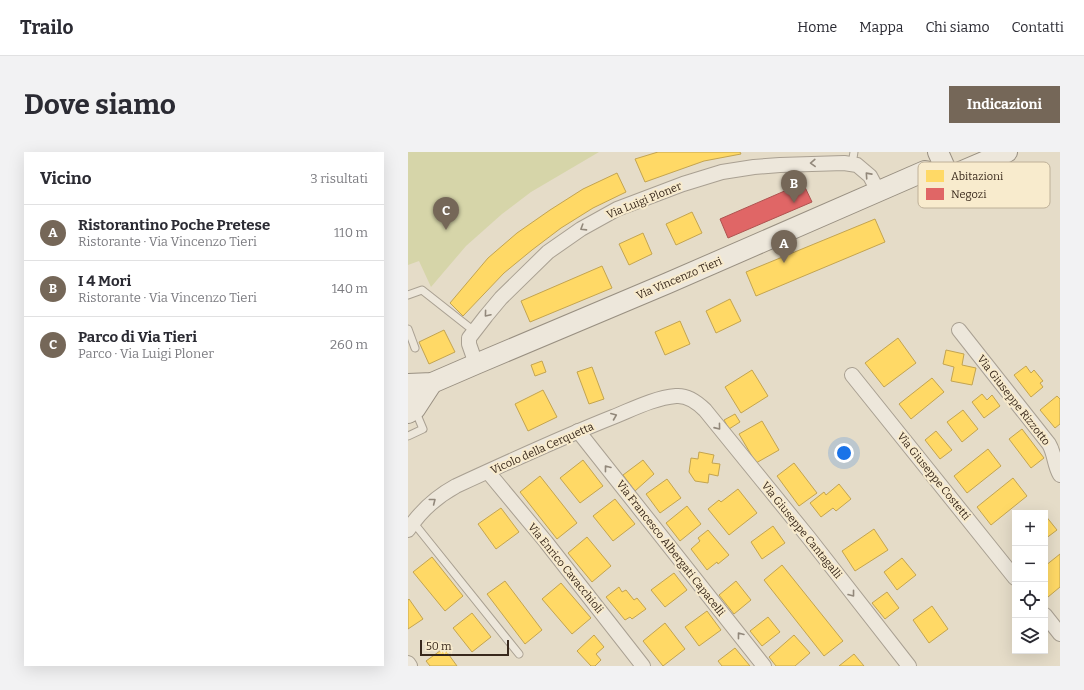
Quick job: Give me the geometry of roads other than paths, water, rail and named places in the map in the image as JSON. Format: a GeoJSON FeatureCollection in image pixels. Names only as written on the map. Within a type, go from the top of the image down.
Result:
{"type":"FeatureCollection","features":[{"type":"Feature","properties":{"kind":"street"},"geometry":{"type":"LineString","coordinates":[[929,162],[932,155],[938,152],[942,162]]}},
{"type":"Feature","properties":{"kind":"street"},"geometry":{"type":"LineString","coordinates":[[984,162],[1007,152]]}},
{"type":"Feature","properties":{"kind":"street","name":"Via Luigi Ploner"},"geometry":{"type":"LineString","coordinates":[[476,364],[469,344],[469,338],[501,298],[548,252],[581,229],[617,209],[683,184],[722,172],[754,167],[836,163],[853,158],[873,180],[878,191]]}},
{"type":"Feature","properties":{"kind":"street","name":"Via Vincenzo Tieri"},"geometry":{"type":"LineString","coordinates":[[408,384],[432,383],[668,283],[918,174]]}},
{"type":"Feature","properties":{"kind":"street","name":"Via Giuseppe Rizzotto"},"geometry":{"type":"LineString","coordinates":[[959,330],[1049,444],[1054,453],[1056,466],[1060,475]]}},
{"type":"Feature","properties":{"kind":"street","name":"Via Giuseppe Costetti"},"geometry":{"type":"LineString","coordinates":[[852,375],[1012,574]]}},
{"type":"Feature","properties":{"kind":"street"},"geometry":{"type":"LineString","coordinates":[[410,407],[432,383]]}},
{"type":"Feature","properties":{"kind":"street","name":"Vicolo della Cerquetta"},"geometry":{"type":"LineString","coordinates":[[411,526],[425,507],[447,491],[578,431],[656,400],[676,396],[684,396],[691,399]]}},
{"type":"Feature","properties":{"kind":"street","name":"Via Giuseppe Cantagalli"},"geometry":{"type":"LineString","coordinates":[[691,399],[705,410],[809,538],[909,666]]}},
{"type":"Feature","properties":{"kind":"street","name":"Via Francesco Albergati Capacelli"},"geometry":{"type":"LineString","coordinates":[[578,431],[764,666]]}},
{"type":"Feature","properties":{"kind":"street","name":"Via Enrico Cavacchioli"},"geometry":{"type":"LineString","coordinates":[[488,472],[546,542],[644,666]]}},
{"type":"Feature","properties":{"kind":"street"},"geometry":{"type":"LineString","coordinates":[[1047,618],[1060,634]]}},
{"type":"Feature","properties":{"kind":"lane"},"geometry":{"type":"LineString","coordinates":[[408,295],[422,290],[474,331]]}},
{"type":"Feature","properties":{"kind":"lane"},"geometry":{"type":"LineString","coordinates":[[408,329],[415,348]]}},
{"type":"Feature","properties":{"kind":"lane"},"geometry":{"type":"LineString","coordinates":[[408,436],[423,429],[410,407]]}},
{"type":"Feature","properties":{"kind":"lane"},"geometry":{"type":"LineString","coordinates":[[411,526],[519,654]]}},
{"type":"Feature","properties":{"kind":"place","name":"I 4 Mori"},"geometry":{"type":"Point","coordinates":[794,203]}},
{"type":"Feature","properties":{"kind":"place","name":"Parco di Via Tieri"},"geometry":{"type":"Point","coordinates":[446,230]}},
{"type":"Feature","properties":{"kind":"place","name":"Ristorantino Poche Pretese"},"geometry":{"type":"Point","coordinates":[784,263]}}]}
